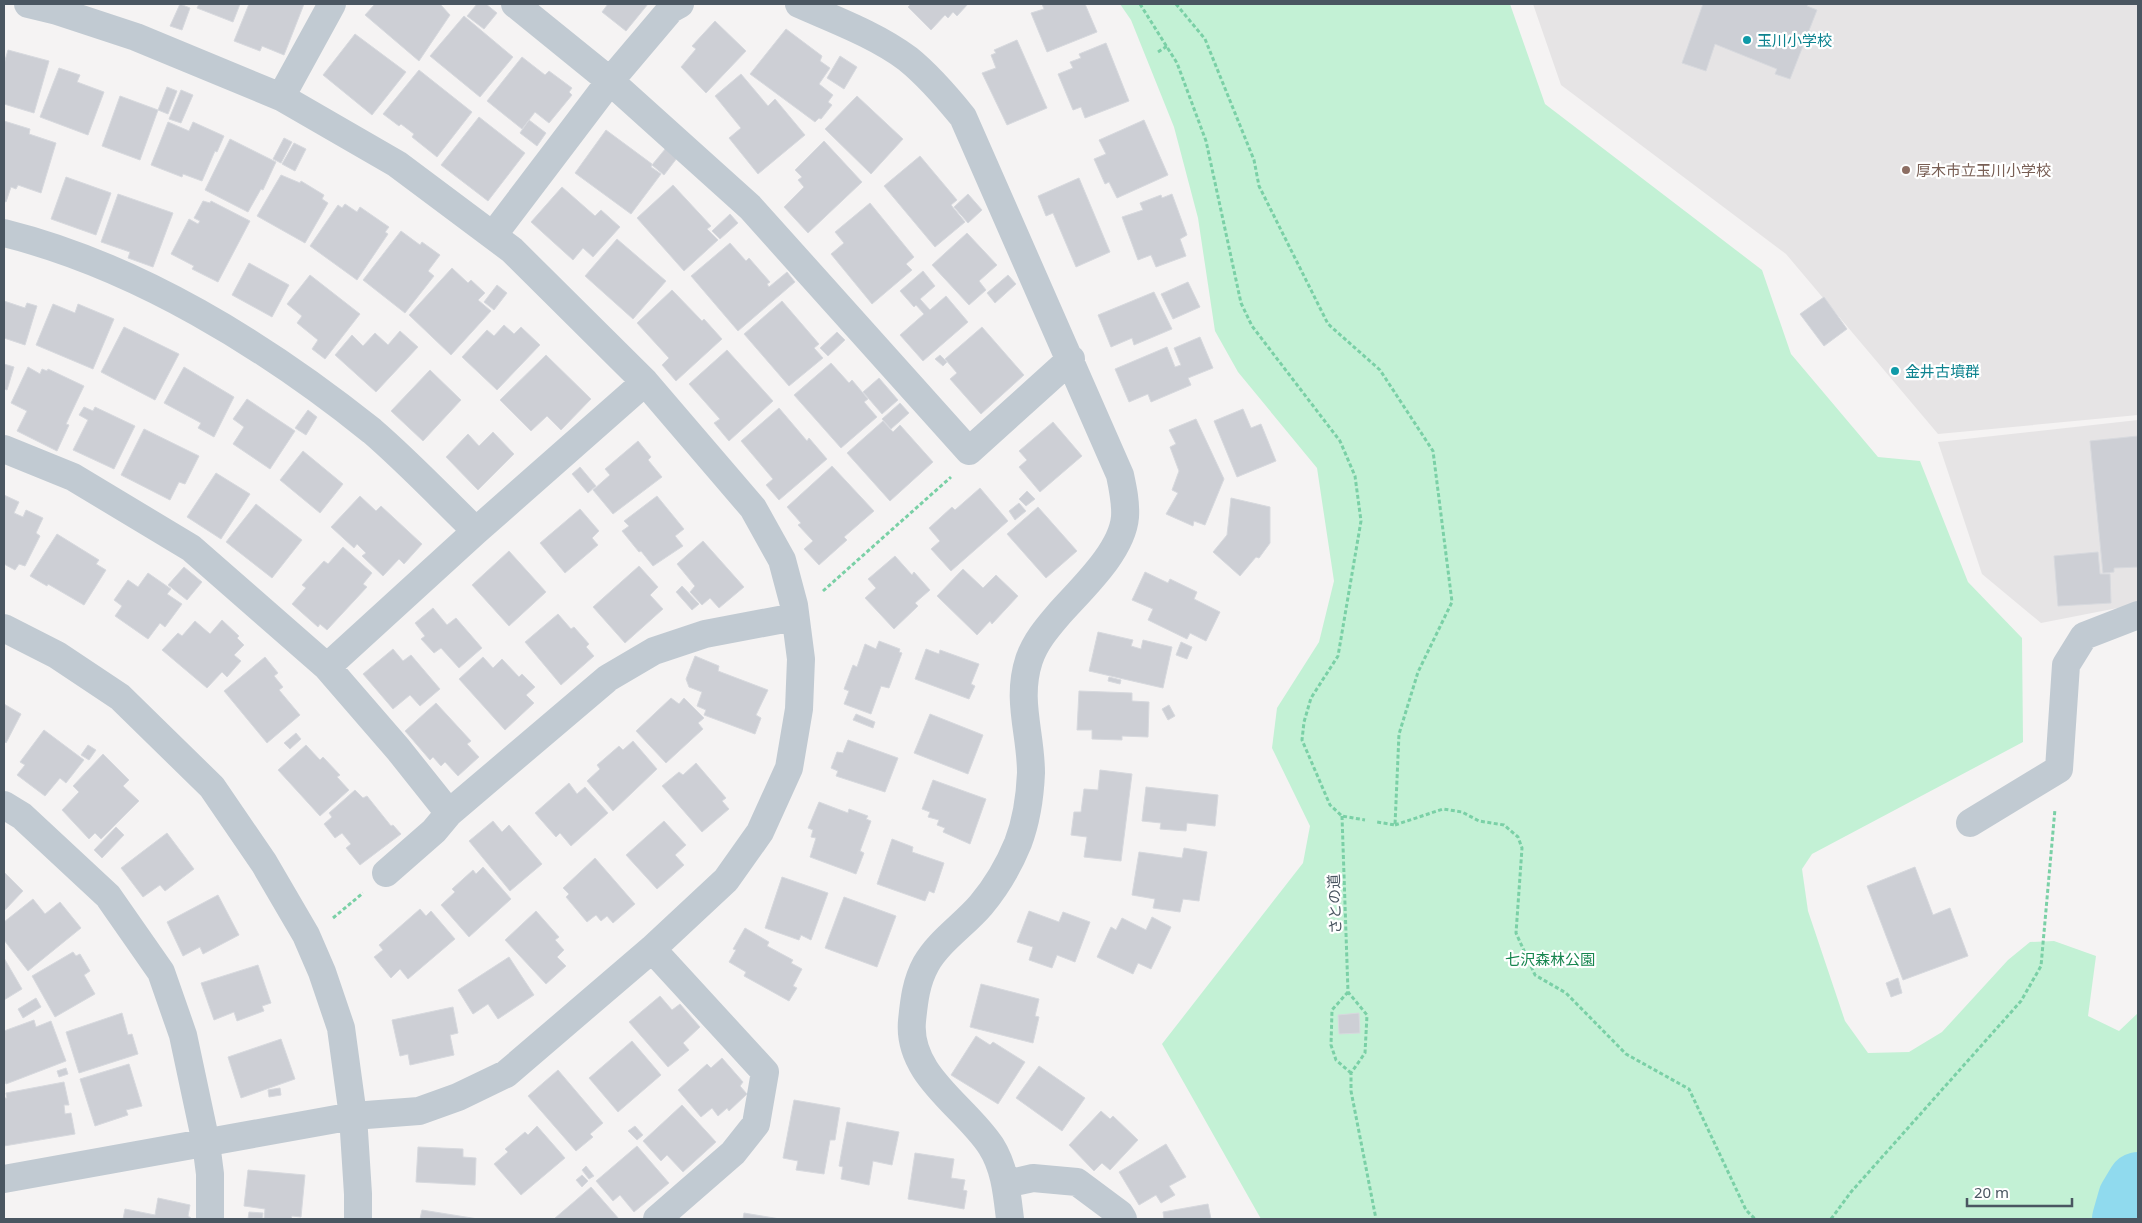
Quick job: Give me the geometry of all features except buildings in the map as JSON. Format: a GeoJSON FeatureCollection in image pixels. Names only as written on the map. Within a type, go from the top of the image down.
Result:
{"type":"FeatureCollection","features":[{"type":"Feature","properties":{"kind":"street"},"geometry":{"type":"LineString","coordinates":[[4,1179],[353,1116],[419,1111],[458,1097],[506,1074],[652,949],[726,880],[760,832],[789,768],[799,709],[801,659],[794,611],[782,560],[753,508],[645,382],[494,234],[397,164],[281,97],[136,37],[57,10],[28,4]]}},
{"type":"Feature","properties":{"kind":"street"},"geometry":{"type":"LineString","coordinates":[[281,97],[332,4]]}},
{"type":"Feature","properties":{"kind":"street"},"geometry":{"type":"LineString","coordinates":[[515,4],[610,81],[750,207],[969,451],[1071,359]]}},
{"type":"Feature","properties":{"kind":"street"},"geometry":{"type":"LineString","coordinates":[[494,234],[610,81],[671,9],[680,4]]}},
{"type":"Feature","properties":{"kind":"street"},"geometry":{"type":"LineString","coordinates":[[799,4],[873,38],[907,58],[938,86],[963,117],[1071,359],[1120,475],[1125,498],[1125,520],[1115,546],[1104,563],[1043,633],[1030,659],[1022,691],[1031,773],[1026,812],[1018,842],[1003,874],[981,905],[926,963],[915,989],[912,1024],[915,1050],[927,1074],[991,1147],[1006,1184],[1010,1219]]}},
{"type":"Feature","properties":{"kind":"street"},"geometry":{"type":"LineString","coordinates":[[4,233],[28,239],[106,268],[190,307],[273,356],[373,432],[476,531]]}},
{"type":"Feature","properties":{"kind":"street"},"geometry":{"type":"LineString","coordinates":[[328,667],[476,531],[645,382]]}},
{"type":"Feature","properties":{"kind":"street"},"geometry":{"type":"LineString","coordinates":[[4,449],[73,478],[191,548],[328,667],[398,749],[449,813]]}},
{"type":"Feature","properties":{"kind":"street"},"geometry":{"type":"LineString","coordinates":[[386,873],[434,831],[449,813],[608,678],[654,651],[705,634],[794,611]]}},
{"type":"Feature","properties":{"kind":"street"},"geometry":{"type":"LineString","coordinates":[[1970,823],[2059,769],[2066,665],[2084,636],[2138,616]]}},
{"type":"Feature","properties":{"kind":"street"},"geometry":{"type":"LineString","coordinates":[[4,628],[57,655],[120,697],[212,787],[264,863],[306,935],[322,972],[341,1028],[353,1116],[358,1219]]}},
{"type":"Feature","properties":{"kind":"street"},"geometry":{"type":"LineString","coordinates":[[4,805],[22,816],[108,896],[161,972],[183,1035],[206,1143],[210,1174],[210,1219]]}},
{"type":"Feature","properties":{"kind":"street"},"geometry":{"type":"LineString","coordinates":[[652,949],[765,1072],[756,1124],[733,1153],[657,1219]]}},
{"type":"Feature","properties":{"kind":"street"},"geometry":{"type":"LineString","coordinates":[[1006,1184],[1033,1178],[1076,1182],[1120,1214],[1123,1219]]}},
{"type":"Feature","properties":{"kind":"path"},"geometry":{"type":"LineString","coordinates":[[1140,4],[1177,63],[1206,141],[1241,302],[1252,326],[1340,441],[1355,476],[1361,521],[1338,656],[1311,698],[1304,722],[1302,740],[1330,805],[1342,816],[1365,820]]}},
{"type":"Feature","properties":{"kind":"path"},"geometry":{"type":"LineString","coordinates":[[1176,4],[1205,39],[1254,160],[1259,186],[1328,324],[1380,370],[1432,451],[1452,602],[1418,672],[1399,734],[1395,824]]}},
{"type":"Feature","properties":{"kind":"path"},"geometry":{"type":"LineString","coordinates":[[1158,52],[1167,46]]}},
{"type":"Feature","properties":{"kind":"path"},"geometry":{"type":"LineString","coordinates":[[794,611],[812,602],[965,464],[969,451]]}},
{"type":"Feature","properties":{"kind":"path"},"geometry":{"type":"LineString","coordinates":[[1831,1219],[1851,1192],[2021,1001],[2041,966],[2059,769]]}},
{"type":"Feature","properties":{"kind":"path"},"geometry":{"type":"LineString","coordinates":[[1377,822],[1395,824],[1443,809],[1462,812],[1479,821],[1504,826],[1518,837],[1522,848],[1516,933],[1535,975],[1566,993],[1626,1054],[1689,1089],[1746,1210],[1755,1219]]}},
{"type":"Feature","properties":{"kind":"path","name":"さとの道"},"geometry":{"type":"LineString","coordinates":[[1342,816],[1348,992]]}},
{"type":"Feature","properties":{"kind":"path"},"geometry":{"type":"LineString","coordinates":[[306,935],[329,922],[386,873]]}},
{"type":"Feature","properties":{"kind":"path"},"geometry":{"type":"LineString","coordinates":[[1351,1073],[1336,1060],[1331,1045],[1332,1010],[1348,992],[1368,1015],[1365,1052],[1351,1073],[1351,1091],[1376,1219]]}},
{"type":"Feature","properties":{"kind":"shaded area","name":"厚木市立玉川小学校"},"geometry":{"type":"Polygon","coordinates":[[[1533,4],[2138,4],[2138,415],[1938,434],[1786,254],[1561,85],[1533,4]]]}},
{"type":"Feature","properties":{"kind":"shaded area"},"geometry":{"type":"Polygon","coordinates":[[[2138,420],[2138,604],[2041,623],[1982,574],[1938,442],[2138,420]]]}},
{"type":"Feature","properties":{"kind":"green space","name":"七沢森林公園"},"geometry":{"type":"Polygon","coordinates":[[[1120,4],[1510,4],[1545,104],[1762,270],[1791,354],[1878,457],[1920,461],[1968,582],[2022,638],[2023,742],[1812,854],[1802,869],[1808,911],[1845,1021],[1868,1053],[1909,1052],[1942,1032],[2008,960],[2030,942],[2054,941],[2096,956],[2088,1016],[2119,1031],[2138,1013],[2138,1151],[2101,1219],[1261,1219],[1162,1044],[1303,863],[1310,826],[1272,748],[1277,708],[1319,642],[1334,581],[1317,468],[1238,372],[1215,331],[1198,218],[1174,127],[1131,20],[1120,4]]]}},
{"type":"Feature","properties":{"kind":"waterway"},"geometry":{"type":"LineString","coordinates":[[2123,1219],[2129,1198],[2138,1183]]}},
{"type":"Feature","properties":{"kind":"place","name":"玉川小学校"},"geometry":{"type":"Point","coordinates":[1747,40]}},
{"type":"Feature","properties":{"kind":"place","name":"厚木市立玉川小学校"},"geometry":{"type":"Point","coordinates":[1906,170]}},
{"type":"Feature","properties":{"kind":"place","name":"金井古墳群"},"geometry":{"type":"Point","coordinates":[1895,371]}}]}
